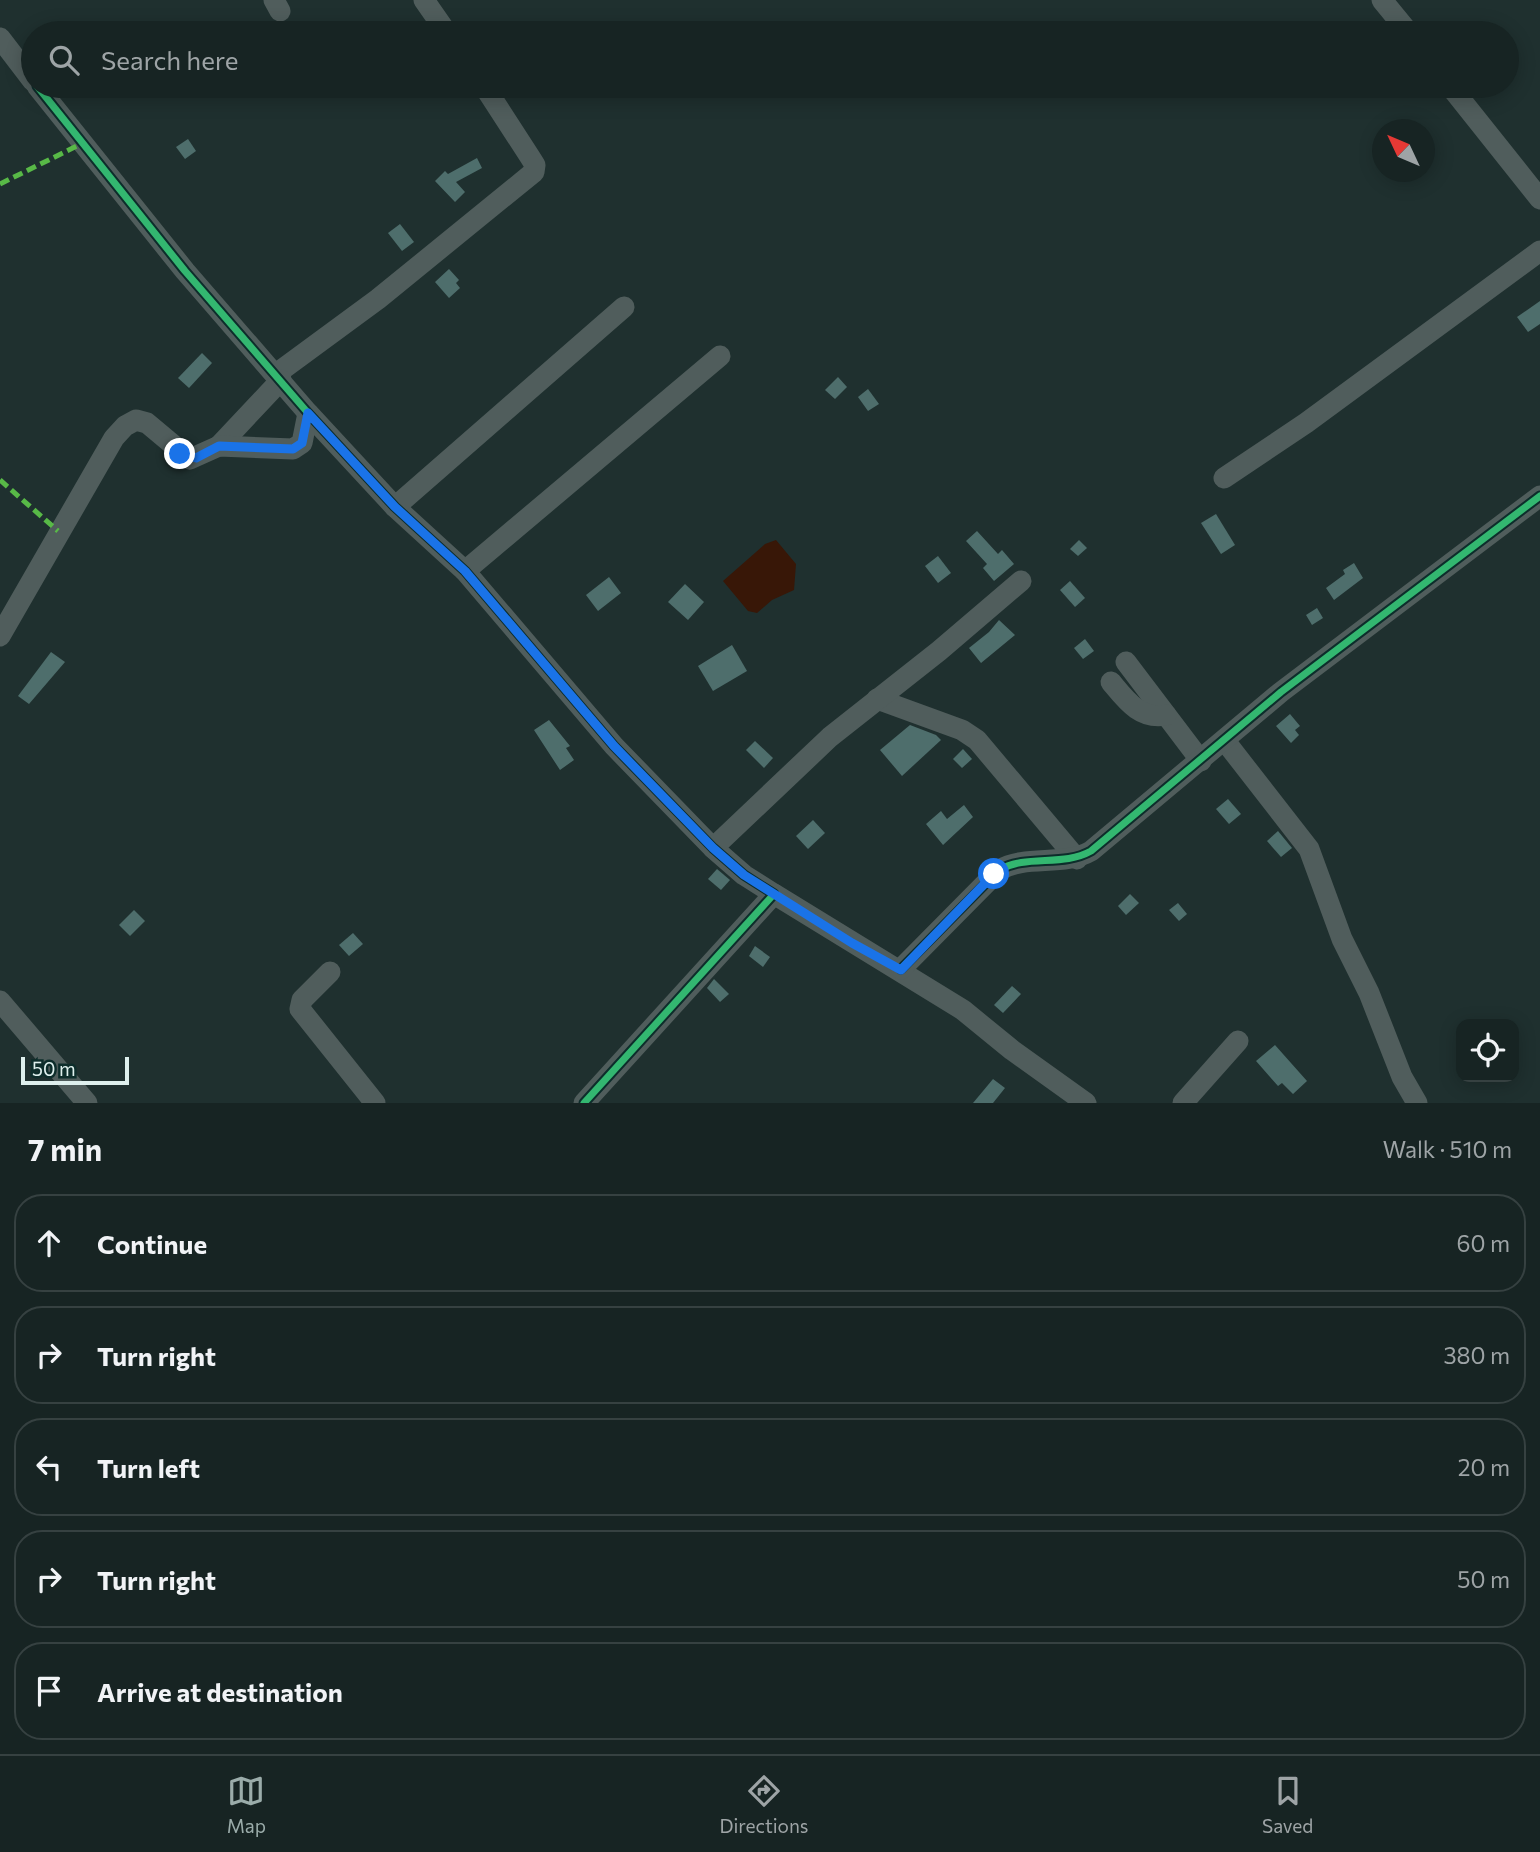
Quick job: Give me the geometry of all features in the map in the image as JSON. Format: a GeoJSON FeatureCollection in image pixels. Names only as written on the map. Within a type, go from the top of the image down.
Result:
{"type":"FeatureCollection","features":[{"type":"Feature","properties":{"kind":"street"},"geometry":{"type":"LineString","coordinates":[[424,0],[439,21]]}},
{"type":"Feature","properties":{"kind":"street"},"geometry":{"type":"LineString","coordinates":[[1382,0],[1399,21]]}},
{"type":"Feature","properties":{"kind":"street"},"geometry":{"type":"LineString","coordinates":[[0,38],[21,65]]}},
{"type":"Feature","properties":{"kind":"street"},"geometry":{"type":"LineString","coordinates":[[47,98],[185,271],[308,413],[395,507],[465,571],[614,746],[713,848],[744,875],[963,1010],[1086,1103]]}},
{"type":"Feature","properties":{"kind":"street"},"geometry":{"type":"LineString","coordinates":[[0,636],[47,549],[125,425],[136,420],[147,423],[174,449],[190,459],[219,446],[279,377],[534,172],[535,165],[492,98]]}},
{"type":"Feature","properties":{"kind":"street"},"geometry":{"type":"LineString","coordinates":[[1459,98],[1540,200]]}},
{"type":"Feature","properties":{"kind":"street"},"geometry":{"type":"LineString","coordinates":[[1224,478],[1306,423],[1408,345],[1540,251]]}},
{"type":"Feature","properties":{"kind":"street"},"geometry":{"type":"LineString","coordinates":[[395,507],[624,307]]}},
{"type":"Feature","properties":{"kind":"street"},"geometry":{"type":"LineString","coordinates":[[465,571],[720,356]]}},
{"type":"Feature","properties":{"kind":"street"},"geometry":{"type":"LineString","coordinates":[[219,446],[293,449],[302,443],[308,413]]}},
{"type":"Feature","properties":{"kind":"street"},"geometry":{"type":"LineString","coordinates":[[901,970],[999,870],[1014,864],[1077,859],[1091,851],[1318,664],[1540,496]]}},
{"type":"Feature","properties":{"kind":"street"},"geometry":{"type":"LineString","coordinates":[[713,848],[830,737],[939,651],[1021,581]]}},
{"type":"Feature","properties":{"kind":"street"},"geometry":{"type":"LineString","coordinates":[[1126,662],[1201,761]]}},
{"type":"Feature","properties":{"kind":"street"},"geometry":{"type":"LineString","coordinates":[[1111,682],[1143,714],[1155,717],[1166,715]]}},
{"type":"Feature","properties":{"kind":"street"},"geometry":{"type":"LineString","coordinates":[[877,699],[962,730],[977,740],[1077,859]]}},
{"type":"Feature","properties":{"kind":"street"},"geometry":{"type":"LineString","coordinates":[[1226,741],[1309,849],[1342,939],[1369,993],[1402,1077],[1417,1103]]}},
{"type":"Feature","properties":{"kind":"street"},"geometry":{"type":"LineString","coordinates":[[584,1103],[774,894]]}},
{"type":"Feature","properties":{"kind":"street"},"geometry":{"type":"LineString","coordinates":[[330,972],[302,1000],[300,1009],[375,1103]]}},
{"type":"Feature","properties":{"kind":"street"},"geometry":{"type":"LineString","coordinates":[[0,1001],[87,1103]]}},
{"type":"Feature","properties":{"kind":"street"},"geometry":{"type":"LineString","coordinates":[[1183,1103],[1238,1041]]}},
{"type":"Feature","properties":{"kind":"shaded area"},"geometry":{"type":"Polygon","coordinates":[[[776,540],[796,564],[794,590],[772,600],[757,613],[748,611],[723,581],[765,544],[776,540]]]}},
{"type":"Feature","properties":{"kind":"building"},"geometry":{"type":"Polygon","coordinates":[[[188,139],[196,151],[185,159],[176,147],[188,139]]]}},
{"type":"Feature","properties":{"kind":"building"},"geometry":{"type":"Polygon","coordinates":[[[477,158],[482,168],[456,182],[465,192],[455,202],[435,181],[445,171],[448,174],[477,158]]]}},
{"type":"Feature","properties":{"kind":"building"},"geometry":{"type":"Polygon","coordinates":[[[400,224],[414,242],[402,251],[388,233],[400,224]]]}},
{"type":"Feature","properties":{"kind":"building"},"geometry":{"type":"Polygon","coordinates":[[[449,269],[459,280],[456,283],[460,288],[449,298],[435,282],[449,269]]]}},
{"type":"Feature","properties":{"kind":"building"},"geometry":{"type":"Polygon","coordinates":[[[1540,301],[1540,324],[1528,332],[1517,317],[1540,301]]]}},
{"type":"Feature","properties":{"kind":"building"},"geometry":{"type":"Polygon","coordinates":[[[202,353],[212,363],[189,388],[178,378],[202,353]]]}},
{"type":"Feature","properties":{"kind":"building"},"geometry":{"type":"Polygon","coordinates":[[[838,377],[847,387],[835,399],[825,390],[838,377]]]}},
{"type":"Feature","properties":{"kind":"building"},"geometry":{"type":"Polygon","coordinates":[[[868,389],[879,404],[868,411],[858,397],[868,389]]]}},
{"type":"Feature","properties":{"kind":"building"},"geometry":{"type":"Polygon","coordinates":[[[1216,514],[1235,545],[1221,554],[1201,523],[1216,514]]]}},
{"type":"Feature","properties":{"kind":"building"},"geometry":{"type":"Polygon","coordinates":[[[977,531],[998,554],[1002,550],[1014,564],[994,581],[983,568],[987,564],[966,541],[977,531]]]}},
{"type":"Feature","properties":{"kind":"building"},"geometry":{"type":"Polygon","coordinates":[[[1079,540],[1087,548],[1078,556],[1070,549],[1079,540]]]}},
{"type":"Feature","properties":{"kind":"building"},"geometry":{"type":"Polygon","coordinates":[[[938,556],[951,573],[938,583],[925,566],[938,556]]]}},
{"type":"Feature","properties":{"kind":"building"},"geometry":{"type":"Polygon","coordinates":[[[1354,563],[1363,578],[1334,600],[1326,588],[1345,574],[1343,570],[1354,563]]]}},
{"type":"Feature","properties":{"kind":"building"},"geometry":{"type":"Polygon","coordinates":[[[609,577],[621,593],[598,611],[586,595],[609,577]]]}},
{"type":"Feature","properties":{"kind":"building"},"geometry":{"type":"Polygon","coordinates":[[[1070,581],[1085,598],[1075,607],[1060,590],[1070,581]]]}},
{"type":"Feature","properties":{"kind":"building"},"geometry":{"type":"Polygon","coordinates":[[[685,584],[704,602],[688,620],[668,602],[685,584]]]}},
{"type":"Feature","properties":{"kind":"building"},"geometry":{"type":"Polygon","coordinates":[[[1317,608],[1323,618],[1312,625],[1306,615],[1317,608]]]}},
{"type":"Feature","properties":{"kind":"building"},"geometry":{"type":"Polygon","coordinates":[[[999,620],[1015,635],[981,663],[969,648],[999,620]]]}},
{"type":"Feature","properties":{"kind":"building"},"geometry":{"type":"Polygon","coordinates":[[[1085,639],[1094,651],[1083,659],[1074,648],[1085,639]]]}},
{"type":"Feature","properties":{"kind":"building"},"geometry":{"type":"Polygon","coordinates":[[[732,645],[747,671],[713,691],[698,666],[732,645]]]}},
{"type":"Feature","properties":{"kind":"building"},"geometry":{"type":"Polygon","coordinates":[[[51,652],[65,662],[29,704],[18,696],[51,652]]]}},
{"type":"Feature","properties":{"kind":"building"},"geometry":{"type":"Polygon","coordinates":[[[1290,714],[1300,726],[1295,730],[1299,735],[1291,743],[1276,726],[1290,714]]]}},
{"type":"Feature","properties":{"kind":"building"},"geometry":{"type":"Polygon","coordinates":[[[549,720],[570,746],[566,748],[574,760],[560,770],[534,730],[549,720]]]}},
{"type":"Feature","properties":{"kind":"building"},"geometry":{"type":"Polygon","coordinates":[[[910,725],[936,735],[941,740],[902,776],[880,750],[910,725]]]}},
{"type":"Feature","properties":{"kind":"building"},"geometry":{"type":"Polygon","coordinates":[[[755,741],[773,758],[764,768],[746,750],[755,741]]]}},
{"type":"Feature","properties":{"kind":"building"},"geometry":{"type":"Polygon","coordinates":[[[963,749],[972,759],[962,768],[953,759],[963,749]]]}},
{"type":"Feature","properties":{"kind":"building"},"geometry":{"type":"Polygon","coordinates":[[[1228,799],[1241,814],[1229,824],[1216,809],[1228,799]]]}},
{"type":"Feature","properties":{"kind":"building"},"geometry":{"type":"Polygon","coordinates":[[[964,805],[973,817],[943,845],[926,824],[941,811],[947,819],[964,805]]]}},
{"type":"Feature","properties":{"kind":"building"},"geometry":{"type":"Polygon","coordinates":[[[813,820],[825,833],[808,849],[796,836],[813,820]]]}},
{"type":"Feature","properties":{"kind":"building"},"geometry":{"type":"Polygon","coordinates":[[[1278,831],[1292,848],[1281,857],[1267,841],[1278,831]]]}},
{"type":"Feature","properties":{"kind":"building"},"geometry":{"type":"Polygon","coordinates":[[[717,869],[730,880],[721,890],[708,879],[717,869]]]}},
{"type":"Feature","properties":{"kind":"building"},"geometry":{"type":"Polygon","coordinates":[[[1130,894],[1139,903],[1126,915],[1118,906],[1130,894]]]}},
{"type":"Feature","properties":{"kind":"building"},"geometry":{"type":"Polygon","coordinates":[[[1178,903],[1187,914],[1179,921],[1169,910],[1178,903]]]}},
{"type":"Feature","properties":{"kind":"building"},"geometry":{"type":"Polygon","coordinates":[[[134,910],[145,921],[130,936],[119,925],[134,910]]]}},
{"type":"Feature","properties":{"kind":"building"},"geometry":{"type":"Polygon","coordinates":[[[353,933],[363,944],[349,956],[339,945],[353,933]]]}},
{"type":"Feature","properties":{"kind":"building"},"geometry":{"type":"Polygon","coordinates":[[[755,946],[770,957],[763,967],[749,956],[755,946]]]}},
{"type":"Feature","properties":{"kind":"building"},"geometry":{"type":"Polygon","coordinates":[[[714,979],[729,994],[720,1002],[707,988],[714,979]]]}},
{"type":"Feature","properties":{"kind":"building"},"geometry":{"type":"Polygon","coordinates":[[[1012,986],[1021,994],[1003,1013],[994,1005],[1012,986]]]}},
{"type":"Feature","properties":{"kind":"building"},"geometry":{"type":"Polygon","coordinates":[[[1275,1045],[1307,1081],[1293,1094],[1282,1083],[1278,1086],[1256,1061],[1275,1045]]]}},
{"type":"Feature","properties":{"kind":"building"},"geometry":{"type":"Polygon","coordinates":[[[993,1079],[1005,1088],[993,1103],[973,1103],[993,1079]]]}},
{"type":"Feature","properties":{"kind":"marked path"},"geometry":{"type":"LineString","coordinates":[[0,184],[81,144]]}},
{"type":"Feature","properties":{"kind":"marked path"},"geometry":{"type":"LineString","coordinates":[[0,480],[58,531]]}},
{"type":"Feature","properties":{"kind":"cycle path"},"geometry":{"type":"LineString","coordinates":[[47,98],[185,271],[308,413],[395,507],[465,571],[614,746],[713,848],[744,875],[774,894],[584,1103]]}},
{"type":"Feature","properties":{"kind":"cycle path"},"geometry":{"type":"LineString","coordinates":[[901,969],[999,870],[1010,865],[1069,858],[1091,851],[1281,692],[1540,496]]}},
{"type":"Feature","properties":{"kind":"route"},"geometry":{"type":"LineString","coordinates":[[180,454],[190,459],[196,458],[219,446],[293,449],[302,443],[308,413],[395,507],[465,571],[614,746],[713,848],[744,875],[852,943],[901,970],[994,874]]}}]}
